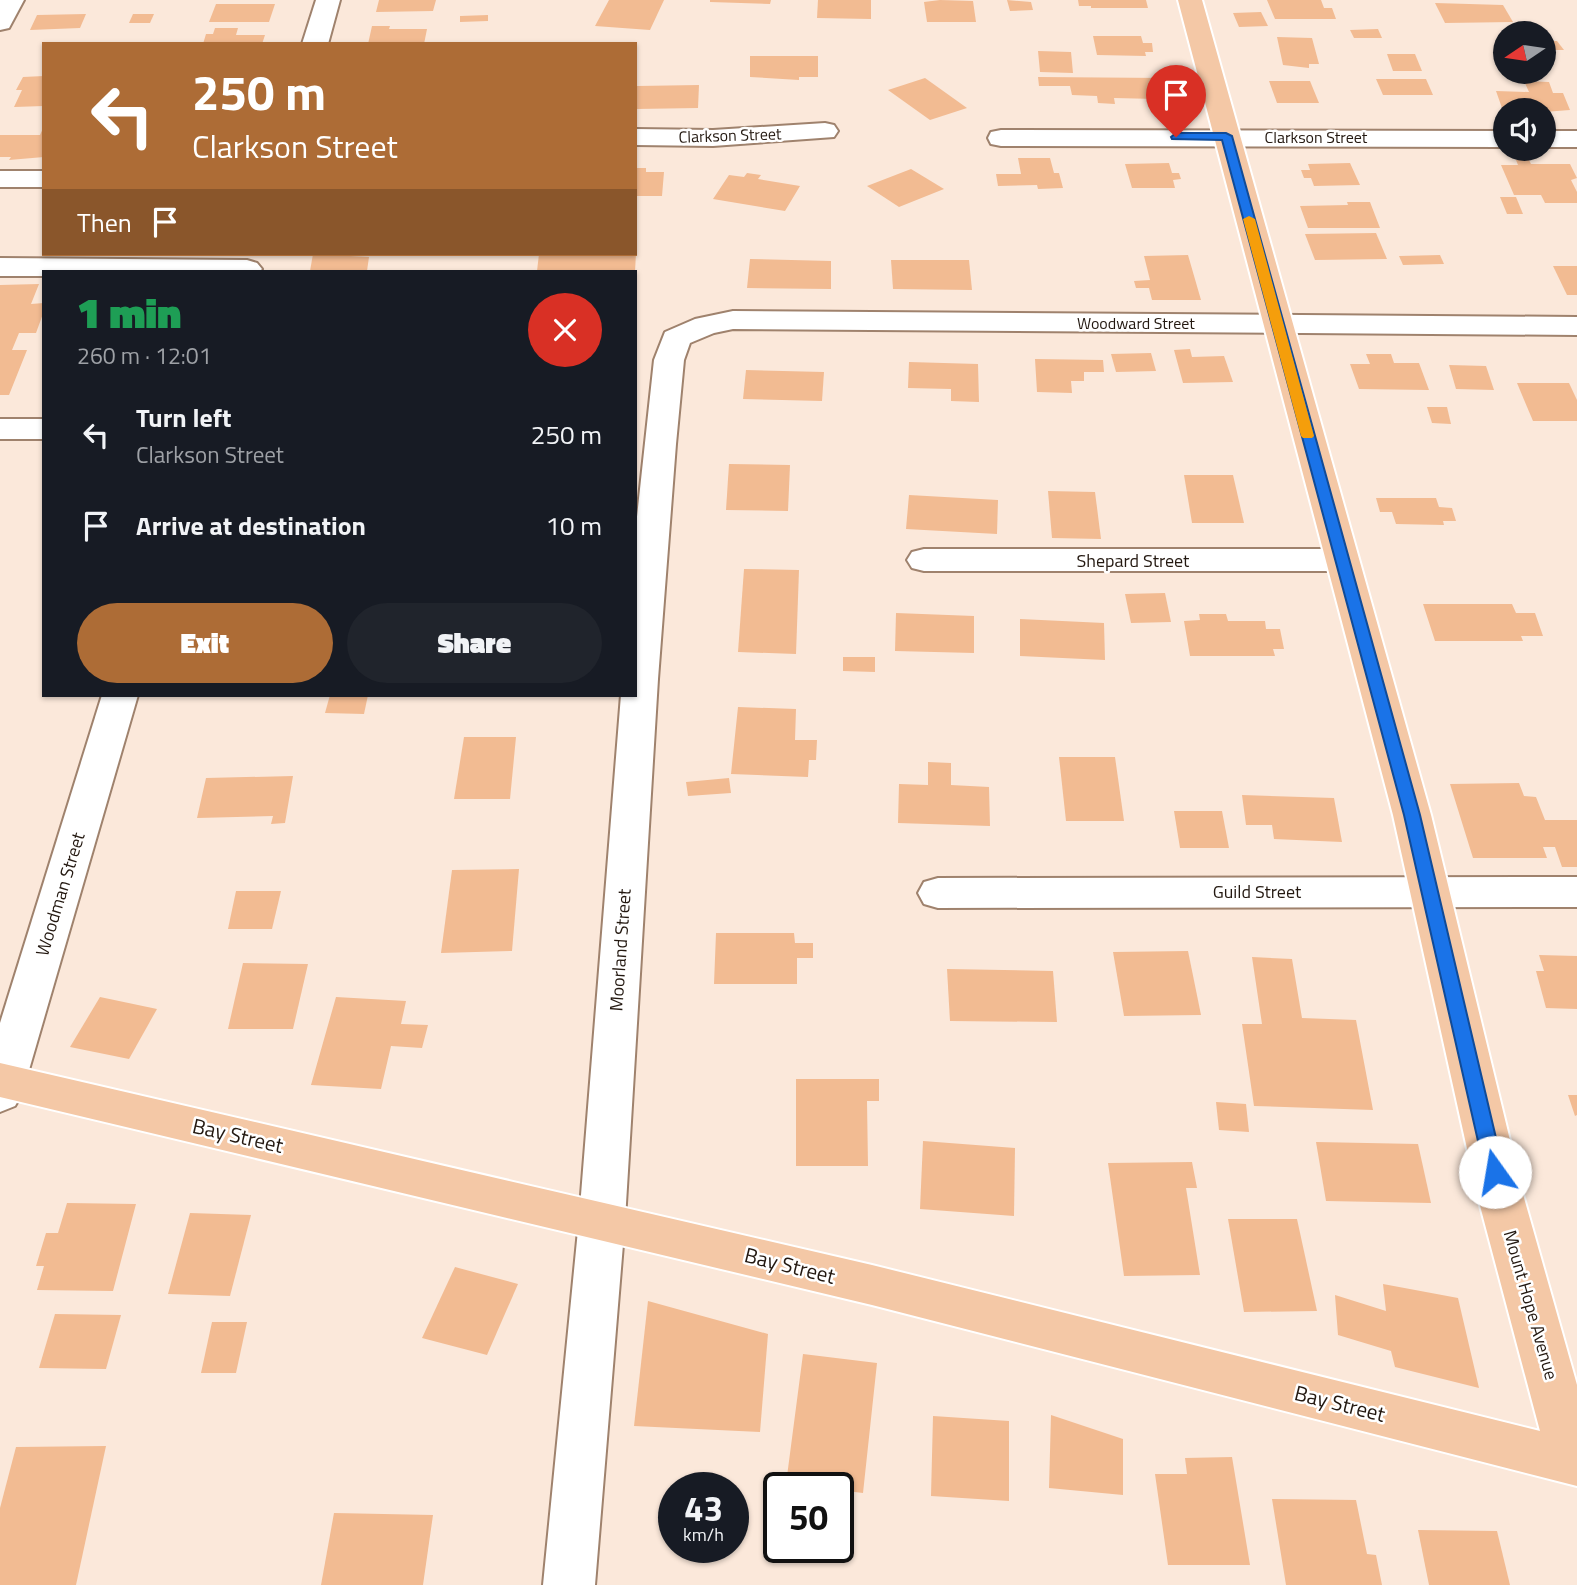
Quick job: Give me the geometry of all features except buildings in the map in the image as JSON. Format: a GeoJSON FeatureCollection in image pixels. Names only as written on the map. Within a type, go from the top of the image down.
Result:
{"type":"FeatureCollection","features":[{"type":"Feature","properties":{"kind":"main road","name":"Mount Hope Avenue"},"geometry":{"type":"LineString","coordinates":[[1190,0],[1430,890],[1500,1198],[1576,1466]]}},
{"type":"Feature","properties":{"kind":"main road","name":"Bay Street"},"geometry":{"type":"LineString","coordinates":[[1,1085],[602,1220],[1576,1466]]}},
{"type":"Feature","properties":{"kind":"street"},"geometry":{"type":"LineString","coordinates":[[0,23],[12,0]]}},
{"type":"Feature","properties":{"kind":"street"},"geometry":{"type":"LineString","coordinates":[[316,42],[328,0]]}},
{"type":"Feature","properties":{"kind":"street","name":"Clarkson Street"},"geometry":{"type":"LineString","coordinates":[[637,137],[713,138],[825,131]]}},
{"type":"Feature","properties":{"kind":"street","name":"Clarkson Street"},"geometry":{"type":"LineString","coordinates":[[1002,138],[1226,136],[1493,139]]}},
{"type":"Feature","properties":{"kind":"street"},"geometry":{"type":"LineString","coordinates":[[1556,139],[1577,139]]}},
{"type":"Feature","properties":{"kind":"street"},"geometry":{"type":"LineString","coordinates":[[0,179],[42,179]]}},
{"type":"Feature","properties":{"kind":"street"},"geometry":{"type":"LineString","coordinates":[[0,267],[249,265]]}},
{"type":"Feature","properties":{"kind":"street","name":"Woodward Street"},"geometry":{"type":"LineString","coordinates":[[695,329],[733,320],[1577,326]]}},
{"type":"Feature","properties":{"kind":"street","name":"Moorland Street"},"geometry":{"type":"LineString","coordinates":[[569,1585],[602,1220],[627,845],[660,444],[671,348],[676,338],[695,329]]}},
{"type":"Feature","properties":{"kind":"street"},"geometry":{"type":"LineString","coordinates":[[0,429],[42,429]]}},
{"type":"Feature","properties":{"kind":"street","name":"Shepard Street"},"geometry":{"type":"LineString","coordinates":[[924,560],[1342,560]]}},
{"type":"Feature","properties":{"kind":"street","name":"Woodman Street"},"geometry":{"type":"LineString","coordinates":[[1,1085],[119,697]]}},
{"type":"Feature","properties":{"kind":"street","name":"Guild Street"},"geometry":{"type":"LineString","coordinates":[[938,892],[1577,892]]}},
{"type":"Feature","properties":{"kind":"slow traffic"},"geometry":{"type":"LineString","coordinates":[[1249,219],[1308,436]]}},
{"type":"Feature","properties":{"kind":"route"},"geometry":{"type":"LineString","coordinates":[[1176,137],[1226,136],[1412,815],[1495,1172]]}}]}
